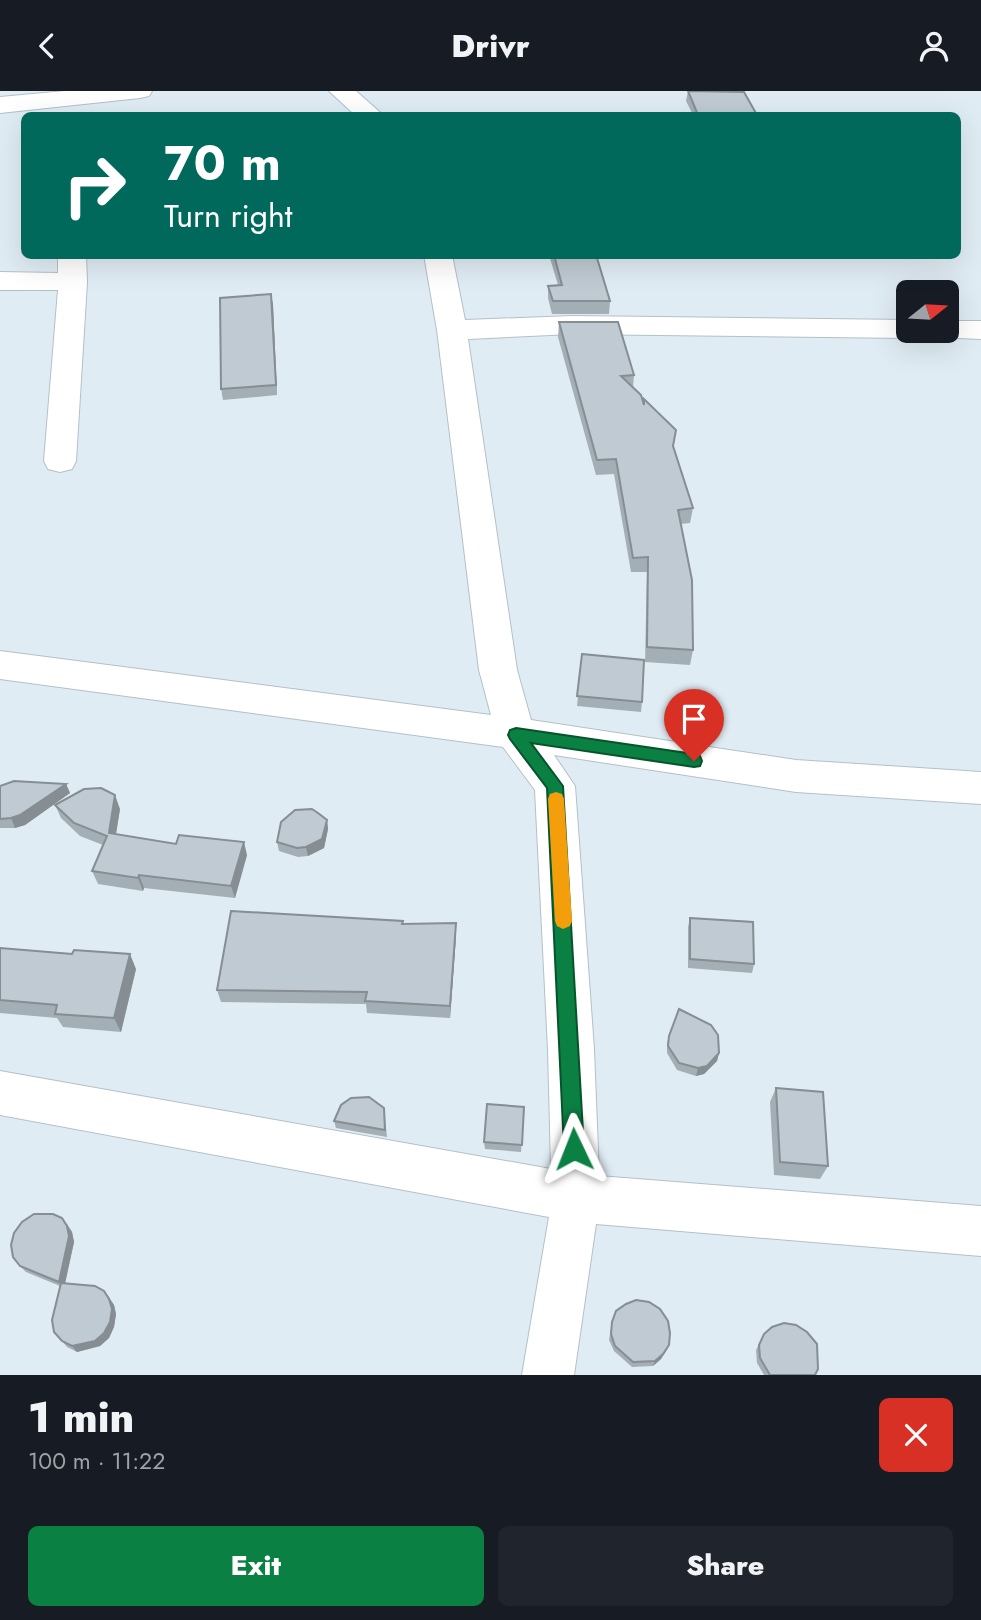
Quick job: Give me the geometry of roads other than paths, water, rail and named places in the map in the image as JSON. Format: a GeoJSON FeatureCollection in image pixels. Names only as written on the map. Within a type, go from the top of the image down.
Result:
{"type":"FeatureCollection","features":[{"type":"Feature","properties":{"kind":"street"},"geometry":{"type":"LineString","coordinates":[[0,105],[67,107],[140,91]]}},
{"type":"Feature","properties":{"kind":"street"},"geometry":{"type":"LineString","coordinates":[[341,91],[366,112]]}},
{"type":"Feature","properties":{"kind":"street"},"geometry":{"type":"LineString","coordinates":[[439,259],[452,330],[498,670],[516,735],[555,786],[571,1049],[576,1198],[548,1375]]}},
{"type":"Feature","properties":{"kind":"street"},"geometry":{"type":"LineString","coordinates":[[0,281],[72,269],[60,461]]}},
{"type":"Feature","properties":{"kind":"street"},"geometry":{"type":"LineString","coordinates":[[452,330],[572,325],[896,329]]}},
{"type":"Feature","properties":{"kind":"street"},"geometry":{"type":"LineString","coordinates":[[959,330],[981,330]]}},
{"type":"Feature","properties":{"kind":"street"},"geometry":{"type":"LineString","coordinates":[[0,665],[426,720],[796,776],[981,788]]}},
{"type":"Feature","properties":{"kind":"street"},"geometry":{"type":"LineString","coordinates":[[0,1093],[576,1198],[981,1231]]}}]}
